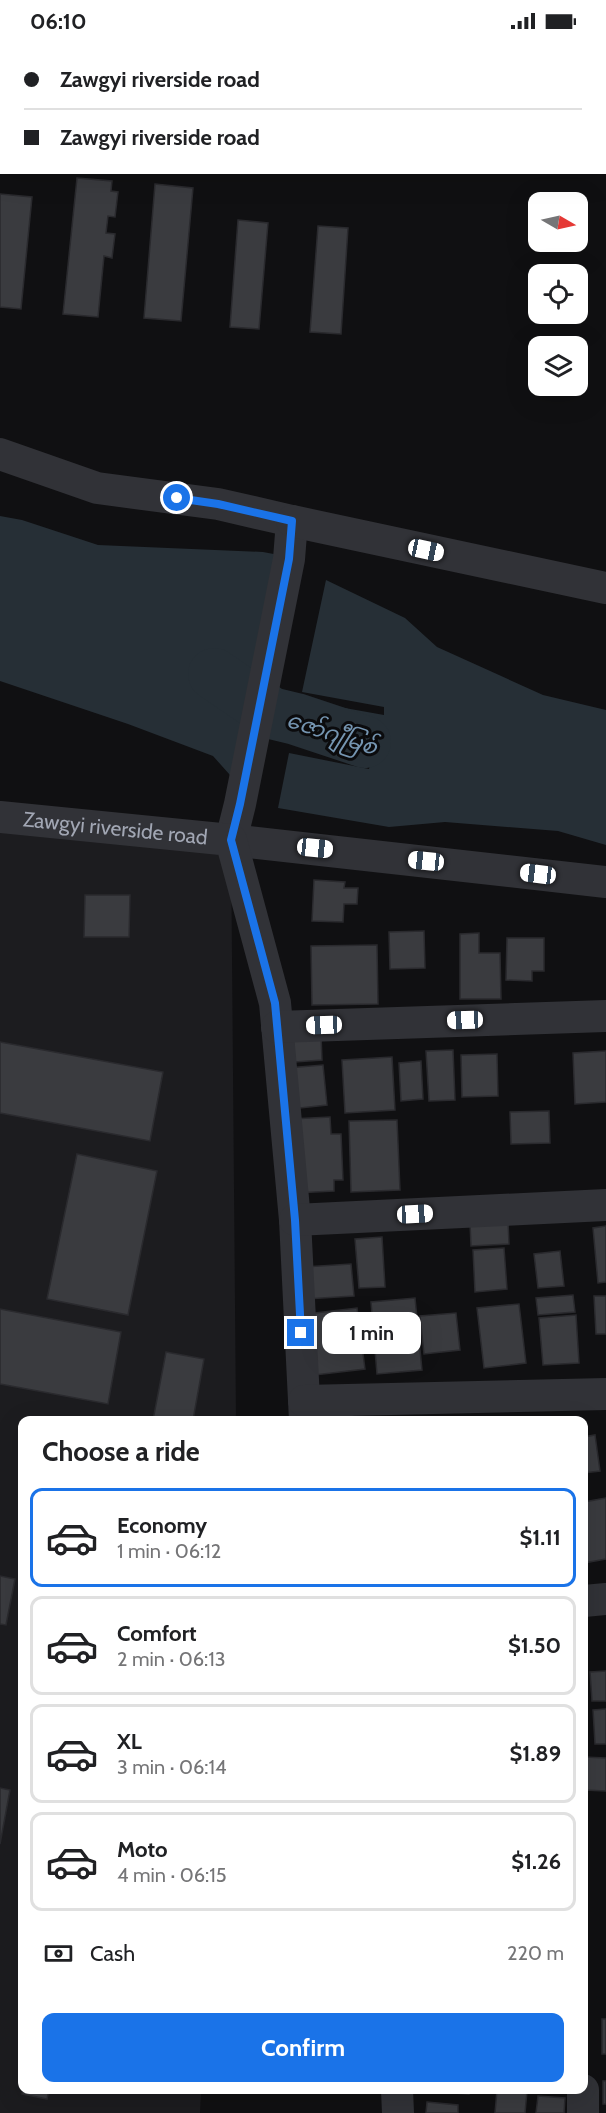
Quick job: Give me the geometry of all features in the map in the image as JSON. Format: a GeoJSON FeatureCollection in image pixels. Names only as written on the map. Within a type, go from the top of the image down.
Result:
{"type":"FeatureCollection","features":[{"type":"Feature","properties":{"kind":"street"},"geometry":{"type":"LineString","coordinates":[[0,454],[97,488],[218,504],[606,588]]}},
{"type":"Feature","properties":{"kind":"street","name":"Zawgyi riverside road"},"geometry":{"type":"LineString","coordinates":[[292,521],[289,559],[231,840],[273,993],[295,1220],[305,1411]]}},
{"type":"Feature","properties":{"kind":"street","name":"Zawgyi riverside road"},"geometry":{"type":"LineString","coordinates":[[0,817],[231,840]]}},
{"type":"Feature","properties":{"kind":"street"},"geometry":{"type":"LineString","coordinates":[[231,840],[606,882]]}},
{"type":"Feature","properties":{"kind":"street"},"geometry":{"type":"LineString","coordinates":[[277,1026],[606,1016]]}},
{"type":"Feature","properties":{"kind":"street"},"geometry":{"type":"LineString","coordinates":[[295,1220],[606,1205]]}},
{"type":"Feature","properties":{"kind":"street"},"geometry":{"type":"LineString","coordinates":[[305,1411],[606,1394]]}},
{"type":"Feature","properties":{"kind":"street"},"geometry":{"type":"LineString","coordinates":[[588,1601],[606,1599]]}},
{"type":"Feature","properties":{"kind":"street"},"geometry":{"type":"LineString","coordinates":[[397,2094],[398,2113]]}},
{"type":"Feature","properties":{"kind":"street"},"geometry":{"type":"LineString","coordinates":[[583,2094],[583,2113]]}},
{"type":"Feature","properties":{"kind":"shaded area"},"geometry":{"type":"Polygon","coordinates":[[[0,813],[231,840],[236,1416],[18,1416],[18,2094],[201,2094],[200,2113],[0,2113],[0,813]]]}},
{"type":"Feature","properties":{"kind":"water"},"geometry":{"type":"Polygon","coordinates":[[[0,516],[22,520],[98,545],[263,552],[279,555],[255,803],[213,756],[128,724],[0,681],[0,516]]]}},
{"type":"Feature","properties":{"kind":"water"},"geometry":{"type":"Polygon","coordinates":[[[326,580],[405,618],[437,647],[543,695],[606,710],[606,845],[558,831],[445,822],[389,827],[278,808],[289,753],[369,769],[371,761],[291,744],[300,700],[384,715],[384,707],[302,692],[326,580]]]}},
{"type":"Feature","properties":{"kind":"building"},"geometry":{"type":"Polygon","coordinates":[[[77,178],[112,181],[111,191],[118,192],[115,217],[108,216],[106,233],[115,234],[112,258],[104,256],[98,317],[63,314],[77,178]]]}},
{"type":"Feature","properties":{"kind":"building"},"geometry":{"type":"Polygon","coordinates":[[[155,184],[193,188],[181,321],[144,318],[155,184]]]}},
{"type":"Feature","properties":{"kind":"building"},"geometry":{"type":"Polygon","coordinates":[[[0,194],[32,197],[21,309],[0,307],[0,194]]]}},
{"type":"Feature","properties":{"kind":"building"},"geometry":{"type":"Polygon","coordinates":[[[238,220],[268,223],[259,329],[230,327],[238,220]]]}},
{"type":"Feature","properties":{"kind":"building"},"geometry":{"type":"Polygon","coordinates":[[[318,226],[348,228],[341,334],[310,332],[318,226]]]}},
{"type":"Feature","properties":{"kind":"building"},"geometry":{"type":"Polygon","coordinates":[[[314,880],[345,882],[344,888],[358,888],[357,904],[344,904],[343,922],[312,921],[314,880]]]}},
{"type":"Feature","properties":{"kind":"building"},"geometry":{"type":"Polygon","coordinates":[[[85,895],[130,895],[129,937],[84,937],[85,895]]]}},
{"type":"Feature","properties":{"kind":"building"},"geometry":{"type":"Polygon","coordinates":[[[424,931],[425,968],[390,969],[389,932],[424,931]]]}},
{"type":"Feature","properties":{"kind":"building"},"geometry":{"type":"Polygon","coordinates":[[[479,933],[479,953],[500,953],[501,999],[460,999],[460,934],[479,933]]]}},
{"type":"Feature","properties":{"kind":"building"},"geometry":{"type":"Polygon","coordinates":[[[507,938],[544,938],[544,971],[532,971],[532,981],[506,980],[507,938]]]}},
{"type":"Feature","properties":{"kind":"building"},"geometry":{"type":"Polygon","coordinates":[[[377,945],[378,1004],[312,1005],[311,946],[377,945]]]}},
{"type":"Feature","properties":{"kind":"building"},"geometry":{"type":"Polygon","coordinates":[[[321,1035],[322,1060],[295,1062],[293,1037],[321,1035]]]}},
{"type":"Feature","properties":{"kind":"building"},"geometry":{"type":"Polygon","coordinates":[[[0,1042],[163,1072],[150,1141],[0,1113],[0,1042]]]}},
{"type":"Feature","properties":{"kind":"building"},"geometry":{"type":"Polygon","coordinates":[[[453,1050],[455,1100],[429,1101],[426,1051],[453,1050]]]}},
{"type":"Feature","properties":{"kind":"building"},"geometry":{"type":"Polygon","coordinates":[[[606,1051],[606,1102],[575,1104],[573,1053],[606,1051]]]}},
{"type":"Feature","properties":{"kind":"building"},"geometry":{"type":"Polygon","coordinates":[[[497,1054],[498,1096],[462,1097],[461,1055],[497,1054]]]}},
{"type":"Feature","properties":{"kind":"building"},"geometry":{"type":"Polygon","coordinates":[[[392,1057],[395,1110],[345,1113],[342,1060],[392,1057]]]}},
{"type":"Feature","properties":{"kind":"building"},"geometry":{"type":"Polygon","coordinates":[[[421,1061],[423,1099],[401,1101],[399,1063],[421,1061]]]}},
{"type":"Feature","properties":{"kind":"building"},"geometry":{"type":"Polygon","coordinates":[[[323,1065],[327,1105],[291,1109],[287,1068],[323,1065]]]}},
{"type":"Feature","properties":{"kind":"building"},"geometry":{"type":"Polygon","coordinates":[[[549,1111],[550,1143],[511,1144],[510,1112],[549,1111]]]}},
{"type":"Feature","properties":{"kind":"building"},"geometry":{"type":"Polygon","coordinates":[[[330,1117],[331,1134],[341,1134],[343,1180],[334,1180],[334,1191],[295,1193],[291,1119],[330,1117]]]}},
{"type":"Feature","properties":{"kind":"building"},"geometry":{"type":"Polygon","coordinates":[[[397,1120],[400,1190],[351,1192],[349,1121],[397,1120]]]}},
{"type":"Feature","properties":{"kind":"building"},"geometry":{"type":"Polygon","coordinates":[[[77,1154],[157,1171],[128,1315],[47,1299],[77,1154]]]}},
{"type":"Feature","properties":{"kind":"building"},"geometry":{"type":"Polygon","coordinates":[[[508,1221],[509,1244],[471,1246],[470,1223],[508,1221]]]}},
{"type":"Feature","properties":{"kind":"building"},"geometry":{"type":"Polygon","coordinates":[[[606,1226],[606,1282],[598,1283],[593,1228],[606,1226]]]}},
{"type":"Feature","properties":{"kind":"building"},"geometry":{"type":"Polygon","coordinates":[[[382,1237],[385,1287],[359,1288],[355,1239],[382,1237]]]}},
{"type":"Feature","properties":{"kind":"building"},"geometry":{"type":"Polygon","coordinates":[[[504,1248],[507,1289],[475,1292],[473,1250],[504,1248]]]}},
{"type":"Feature","properties":{"kind":"building"},"geometry":{"type":"Polygon","coordinates":[[[560,1251],[564,1286],[538,1288],[534,1254],[560,1251]]]}},
{"type":"Feature","properties":{"kind":"building"},"geometry":{"type":"Polygon","coordinates":[[[351,1264],[354,1296],[306,1299],[304,1267],[351,1264]]]}},
{"type":"Feature","properties":{"kind":"building"},"geometry":{"type":"Polygon","coordinates":[[[573,1295],[575,1312],[538,1315],[536,1298],[573,1295]]]}},
{"type":"Feature","properties":{"kind":"building"},"geometry":{"type":"Polygon","coordinates":[[[594,1296],[606,1296],[606,1334],[596,1334],[594,1296]]]}},
{"type":"Feature","properties":{"kind":"building"},"geometry":{"type":"Polygon","coordinates":[[[415,1298],[422,1370],[377,1374],[371,1302],[415,1298]]]}},
{"type":"Feature","properties":{"kind":"building"},"geometry":{"type":"Polygon","coordinates":[[[519,1304],[526,1363],[484,1368],[477,1308],[519,1304]]]}},
{"type":"Feature","properties":{"kind":"building"},"geometry":{"type":"Polygon","coordinates":[[[357,1308],[365,1369],[315,1375],[307,1314],[357,1308]]]}},
{"type":"Feature","properties":{"kind":"building"},"geometry":{"type":"Polygon","coordinates":[[[0,1309],[121,1332],[108,1404],[0,1384],[0,1309]]]}},
{"type":"Feature","properties":{"kind":"building"},"geometry":{"type":"Polygon","coordinates":[[[456,1313],[460,1350],[424,1354],[420,1316],[456,1313]]]}},
{"type":"Feature","properties":{"kind":"building"},"geometry":{"type":"Polygon","coordinates":[[[576,1315],[579,1363],[543,1365],[539,1318],[576,1315]]]}},
{"type":"Feature","properties":{"kind":"building"},"geometry":{"type":"Polygon","coordinates":[[[166,1352],[204,1359],[194,1416],[154,1416],[166,1352]]]}},
{"type":"Feature","properties":{"kind":"building"},"geometry":{"type":"Polygon","coordinates":[[[352,1406],[353,1416],[320,1416],[319,1409],[352,1406]]]}},
{"type":"Feature","properties":{"kind":"building"},"geometry":{"type":"Polygon","coordinates":[[[595,1435],[600,1471],[588,1472],[588,1436],[595,1435]]]}},
{"type":"Feature","properties":{"kind":"building"},"geometry":{"type":"Polygon","coordinates":[[[606,1498],[606,1559],[588,1562],[588,1501],[606,1498]]]}},
{"type":"Feature","properties":{"kind":"building"},"geometry":{"type":"Polygon","coordinates":[[[0,1576],[15,1579],[6,1625],[0,1624],[0,1576]]]}},
{"type":"Feature","properties":{"kind":"building"},"geometry":{"type":"Polygon","coordinates":[[[606,1671],[606,1701],[592,1701],[590,1672],[606,1671]]]}},
{"type":"Feature","properties":{"kind":"building"},"geometry":{"type":"Polygon","coordinates":[[[606,1709],[606,1744],[595,1744],[593,1710],[606,1709]]]}},
{"type":"Feature","properties":{"kind":"building"},"geometry":{"type":"Polygon","coordinates":[[[588,1757],[606,1758],[606,1791],[588,1790],[588,1757]]]}},
{"type":"Feature","properties":{"kind":"building"},"geometry":{"type":"Polygon","coordinates":[[[0,1788],[10,1790],[0,1844],[0,1788]]]}},
{"type":"Feature","properties":{"kind":"building"},"geometry":{"type":"Polygon","coordinates":[[[602,2019],[606,2019],[606,2054],[602,2054],[602,2019]]]}},
{"type":"Feature","properties":{"kind":"building"},"geometry":{"type":"Polygon","coordinates":[[[603,2081],[606,2081],[606,2104],[603,2104],[603,2081]]]}},
{"type":"Feature","properties":{"kind":"building"},"geometry":{"type":"Polygon","coordinates":[[[22,2094],[48,2094],[47,2099],[22,2094]]]}},
{"type":"Feature","properties":{"kind":"building"},"geometry":{"type":"Polygon","coordinates":[[[497,2094],[527,2094],[525,2113],[495,2113],[497,2094]]]}},
{"type":"Feature","properties":{"kind":"building"},"geometry":{"type":"Polygon","coordinates":[[[538,2096],[565,2098],[564,2113],[536,2113],[538,2096]]]}},
{"type":"Feature","properties":{"kind":"building"},"geometry":{"type":"Polygon","coordinates":[[[427,2102],[458,2105],[458,2113],[426,2113],[427,2102]]]}},
{"type":"Feature","properties":{"kind":"waterway","name":"ဇော်ဂျီမြစ်"},"geometry":{"type":"LineString","coordinates":[[214,674],[271,713],[365,742]]}},
{"type":"Feature","properties":{"kind":"route"},"geometry":{"type":"LineString","coordinates":[[177,498],[218,504],[292,521],[289,559],[231,840],[261,944],[275,1003],[295,1220],[301,1333]]}}]}
